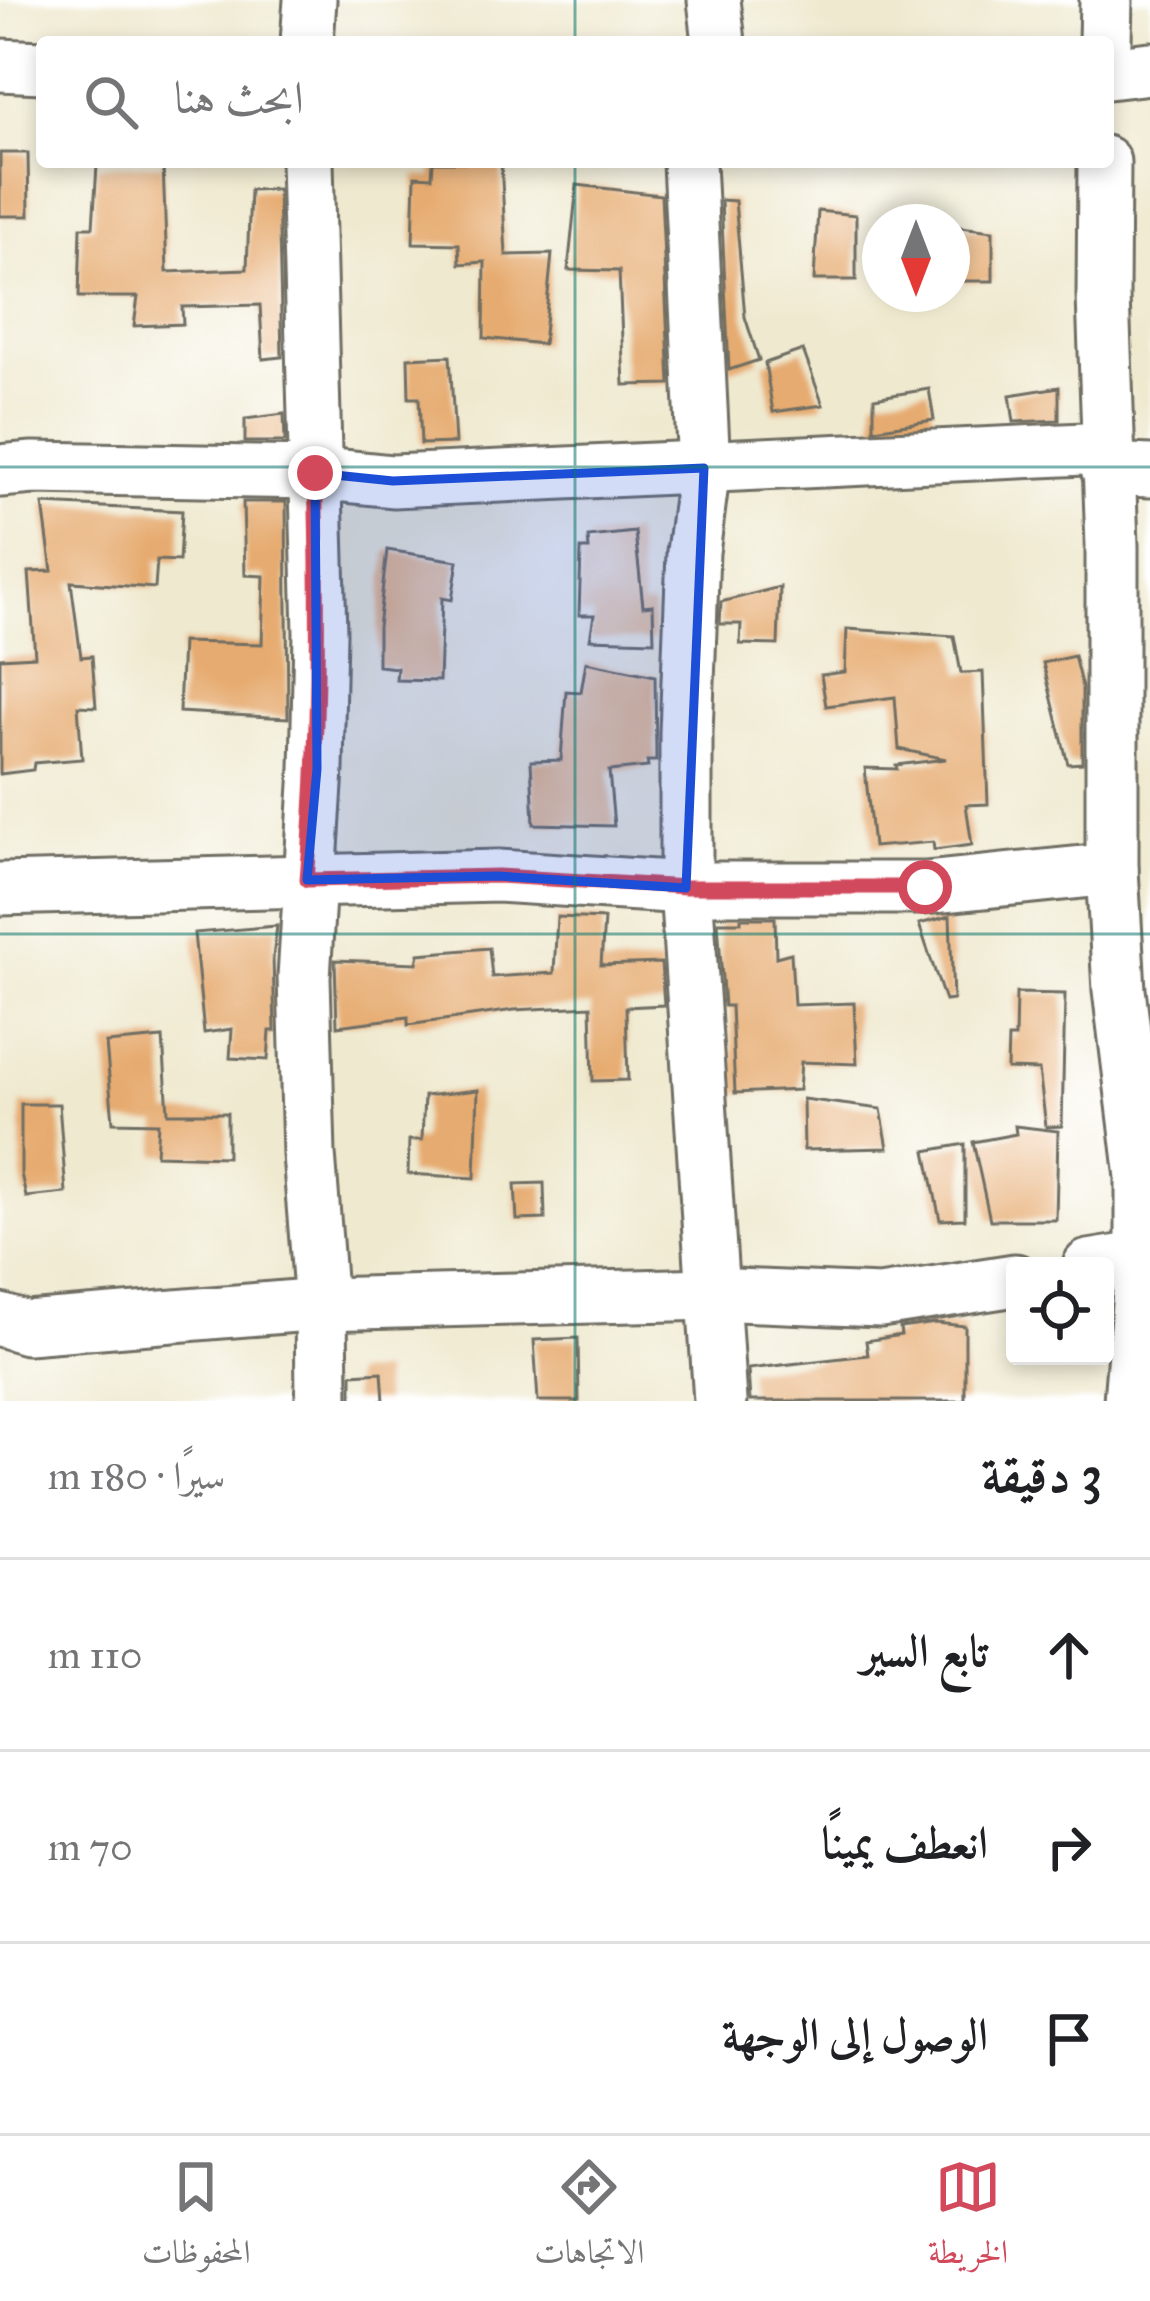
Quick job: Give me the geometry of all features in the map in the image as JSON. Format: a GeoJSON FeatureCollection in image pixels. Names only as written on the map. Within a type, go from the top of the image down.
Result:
{"type":"FeatureCollection","features":[{"type":"Feature","properties":{"kind":"street"},"geometry":{"type":"LineString","coordinates":[[307,36],[310,0]]}},
{"type":"Feature","properties":{"kind":"street"},"geometry":{"type":"LineString","coordinates":[[714,0],[718,36]]}},
{"type":"Feature","properties":{"kind":"street"},"geometry":{"type":"LineString","coordinates":[[1105,36],[1106,0]]}},
{"type":"Feature","properties":{"kind":"street"},"geometry":{"type":"LineString","coordinates":[[0,65],[36,67]]}},
{"type":"Feature","properties":{"kind":"street"},"geometry":{"type":"LineString","coordinates":[[1114,72],[1150,68]]}},
{"type":"Feature","properties":{"kind":"street"},"geometry":{"type":"LineString","coordinates":[[307,168],[318,746],[304,977],[322,1401]]}},
{"type":"Feature","properties":{"kind":"street"},"geometry":{"type":"LineString","coordinates":[[689,168],[704,468],[693,552],[686,710],[686,887],[721,1401]]}},
{"type":"Feature","properties":{"kind":"street"},"geometry":{"type":"LineString","coordinates":[[1104,168],[1121,463],[1112,547],[1125,882],[1119,990],[1142,1177],[1146,1256],[1130,1401]]}},
{"type":"Feature","properties":{"kind":"street"},"geometry":{"type":"LineString","coordinates":[[0,471],[315,473],[393,481],[704,468],[1121,463]]}},
{"type":"Feature","properties":{"kind":"street"},"geometry":{"type":"LineString","coordinates":[[0,889],[498,876],[686,887],[1125,882]]}},
{"type":"Feature","properties":{"kind":"street"},"geometry":{"type":"LineString","coordinates":[[1114,1262],[1146,1256]]}},
{"type":"Feature","properties":{"kind":"street"},"geometry":{"type":"LineString","coordinates":[[0,1320],[27,1328],[321,1304],[712,1294],[880,1301],[1006,1281]]}},
{"type":"Feature","properties":{"kind":"highlighted area"},"geometry":{"type":"Polygon","coordinates":[[[704,468],[686,888],[498,876],[307,880],[317,769],[315,473],[393,481],[704,468]]]}},
{"type":"Feature","properties":{"kind":"building"},"geometry":{"type":"Polygon","coordinates":[[[0,153],[28,153],[29,216],[0,216],[0,153]]]}},
{"type":"Feature","properties":{"kind":"building"},"geometry":{"type":"Polygon","coordinates":[[[97,168],[163,168],[167,272],[247,269],[250,190],[278,189],[282,357],[263,359],[260,305],[182,307],[183,324],[134,326],[138,297],[79,297],[81,227],[93,227],[97,168]]]}},
{"type":"Feature","properties":{"kind":"building"},"geometry":{"type":"Polygon","coordinates":[[[433,168],[501,168],[506,255],[552,254],[543,344],[484,338],[485,262],[460,264],[459,244],[413,243],[415,176],[432,177],[433,168]]]}},
{"type":"Feature","properties":{"kind":"building"},"geometry":{"type":"Polygon","coordinates":[[[577,185],[661,195],[670,384],[624,385],[619,271],[568,270],[577,185]]]}},
{"type":"Feature","properties":{"kind":"building"},"geometry":{"type":"Polygon","coordinates":[[[721,200],[735,201],[745,317],[759,360],[729,370],[721,200]]]}},
{"type":"Feature","properties":{"kind":"building"},"geometry":{"type":"Polygon","coordinates":[[[818,211],[856,215],[856,280],[814,280],[818,211]]]}},
{"type":"Feature","properties":{"kind":"building"},"geometry":{"type":"Polygon","coordinates":[[[970,228],[993,231],[993,281],[970,281],[970,228]]]}},
{"type":"Feature","properties":{"kind":"building"},"geometry":{"type":"Polygon","coordinates":[[[803,350],[823,405],[773,412],[765,363],[803,350]]]}},
{"type":"Feature","properties":{"kind":"building"},"geometry":{"type":"Polygon","coordinates":[[[450,356],[455,443],[421,444],[419,398],[409,398],[408,358],[450,356]]]}},
{"type":"Feature","properties":{"kind":"building"},"geometry":{"type":"Polygon","coordinates":[[[1059,387],[1059,420],[1014,422],[1010,395],[1059,387]]]}},
{"type":"Feature","properties":{"kind":"building"},"geometry":{"type":"Polygon","coordinates":[[[929,389],[934,420],[874,429],[874,398],[929,389]]]}},
{"type":"Feature","properties":{"kind":"building"},"geometry":{"type":"Polygon","coordinates":[[[284,414],[285,442],[245,442],[245,419],[284,414]]]}},
{"type":"Feature","properties":{"kind":"building"},"geometry":{"type":"Polygon","coordinates":[[[243,502],[286,502],[288,718],[179,712],[182,642],[262,644],[264,576],[245,575],[243,502]]]}},
{"type":"Feature","properties":{"kind":"building"},"geometry":{"type":"Polygon","coordinates":[[[43,504],[182,511],[179,561],[157,560],[155,588],[71,582],[81,657],[92,656],[96,707],[78,706],[82,759],[34,763],[33,770],[0,774],[0,658],[35,656],[29,572],[52,571],[43,504]]]}},
{"type":"Feature","properties":{"kind":"building"},"geometry":{"type":"Polygon","coordinates":[[[635,532],[643,606],[653,605],[654,641],[590,639],[594,615],[579,615],[581,549],[589,549],[588,537],[635,532]]]}},
{"type":"Feature","properties":{"kind":"building"},"geometry":{"type":"Polygon","coordinates":[[[387,550],[458,561],[452,600],[442,598],[439,681],[396,680],[397,668],[378,666],[387,550]]]}},
{"type":"Feature","properties":{"kind":"building"},"geometry":{"type":"Polygon","coordinates":[[[780,587],[778,645],[740,644],[741,624],[720,624],[721,602],[780,587]]]}},
{"type":"Feature","properties":{"kind":"building"},"geometry":{"type":"Polygon","coordinates":[[[847,629],[954,636],[961,673],[983,672],[988,804],[966,805],[972,845],[934,850],[933,842],[873,847],[865,768],[897,769],[896,765],[946,759],[899,749],[895,697],[826,706],[821,675],[845,672],[847,629]]]}},
{"type":"Feature","properties":{"kind":"building"},"geometry":{"type":"Polygon","coordinates":[[[1074,656],[1082,688],[1082,763],[1068,764],[1043,663],[1074,656]]]}},
{"type":"Feature","properties":{"kind":"building"},"geometry":{"type":"Polygon","coordinates":[[[586,662],[655,676],[656,761],[647,761],[648,767],[609,771],[614,826],[534,824],[531,761],[561,760],[566,691],[581,692],[586,662]]]}},
{"type":"Feature","properties":{"kind":"building"},"geometry":{"type":"Polygon","coordinates":[[[950,916],[953,1000],[945,1001],[919,924],[950,916]]]}},
{"type":"Feature","properties":{"kind":"building"},"geometry":{"type":"Polygon","coordinates":[[[557,917],[604,919],[601,965],[661,963],[664,1005],[626,1007],[628,1080],[593,1081],[591,1006],[514,1010],[408,1025],[408,1017],[337,1026],[335,960],[417,963],[419,954],[489,948],[492,977],[554,973],[557,917]]]}},
{"type":"Feature","properties":{"kind":"building"},"geometry":{"type":"Polygon","coordinates":[[[741,918],[775,918],[776,957],[791,953],[794,1005],[854,1003],[857,1064],[801,1062],[799,1090],[735,1093],[731,1006],[724,1006],[718,922],[741,922],[741,918]]]}},
{"type":"Feature","properties":{"kind":"building"},"geometry":{"type":"Polygon","coordinates":[[[277,926],[275,1031],[270,1031],[268,1060],[230,1058],[232,1029],[204,1033],[194,933],[277,926]]]}},
{"type":"Feature","properties":{"kind":"building"},"geometry":{"type":"Polygon","coordinates":[[[1016,993],[1065,994],[1062,1126],[1046,1127],[1039,1070],[1007,1069],[1008,1038],[1015,1038],[1016,993]]]}},
{"type":"Feature","properties":{"kind":"building"},"geometry":{"type":"Polygon","coordinates":[[[163,1038],[168,1113],[227,1113],[227,1157],[156,1155],[158,1123],[113,1122],[106,1043],[163,1038]]]}},
{"type":"Feature","properties":{"kind":"building"},"geometry":{"type":"Polygon","coordinates":[[[478,1090],[475,1178],[408,1174],[409,1140],[422,1140],[424,1096],[478,1090]]]}},
{"type":"Feature","properties":{"kind":"building"},"geometry":{"type":"Polygon","coordinates":[[[803,1099],[881,1109],[888,1148],[804,1150],[803,1099]]]}},
{"type":"Feature","properties":{"kind":"building"},"geometry":{"type":"Polygon","coordinates":[[[21,1104],[59,1104],[66,1193],[26,1197],[21,1173],[21,1104]]]}},
{"type":"Feature","properties":{"kind":"building"},"geometry":{"type":"Polygon","coordinates":[[[1015,1126],[1058,1131],[1056,1220],[990,1220],[973,1142],[1016,1134],[1015,1126]]]}},
{"type":"Feature","properties":{"kind":"building"},"geometry":{"type":"Polygon","coordinates":[[[965,1144],[965,1219],[940,1220],[926,1151],[965,1144]]]}},
{"type":"Feature","properties":{"kind":"building"},"geometry":{"type":"Polygon","coordinates":[[[544,1183],[545,1219],[517,1220],[515,1184],[544,1183]]]}},
{"type":"Feature","properties":{"kind":"building"},"geometry":{"type":"Polygon","coordinates":[[[936,1323],[965,1326],[965,1401],[750,1401],[748,1369],[868,1355],[866,1341],[901,1335],[900,1328],[936,1323]]]}},
{"type":"Feature","properties":{"kind":"building"},"geometry":{"type":"Polygon","coordinates":[[[578,1338],[579,1401],[538,1401],[534,1340],[578,1338]]]}},
{"type":"Feature","properties":{"kind":"building"},"geometry":{"type":"Polygon","coordinates":[[[382,1372],[384,1401],[352,1401],[352,1374],[382,1372]]]}},
{"type":"Feature","properties":{"kind":"route"},"geometry":{"type":"LineString","coordinates":[[315,473],[320,633],[317,769],[307,880],[498,876],[686,887],[925,887]]}}]}
